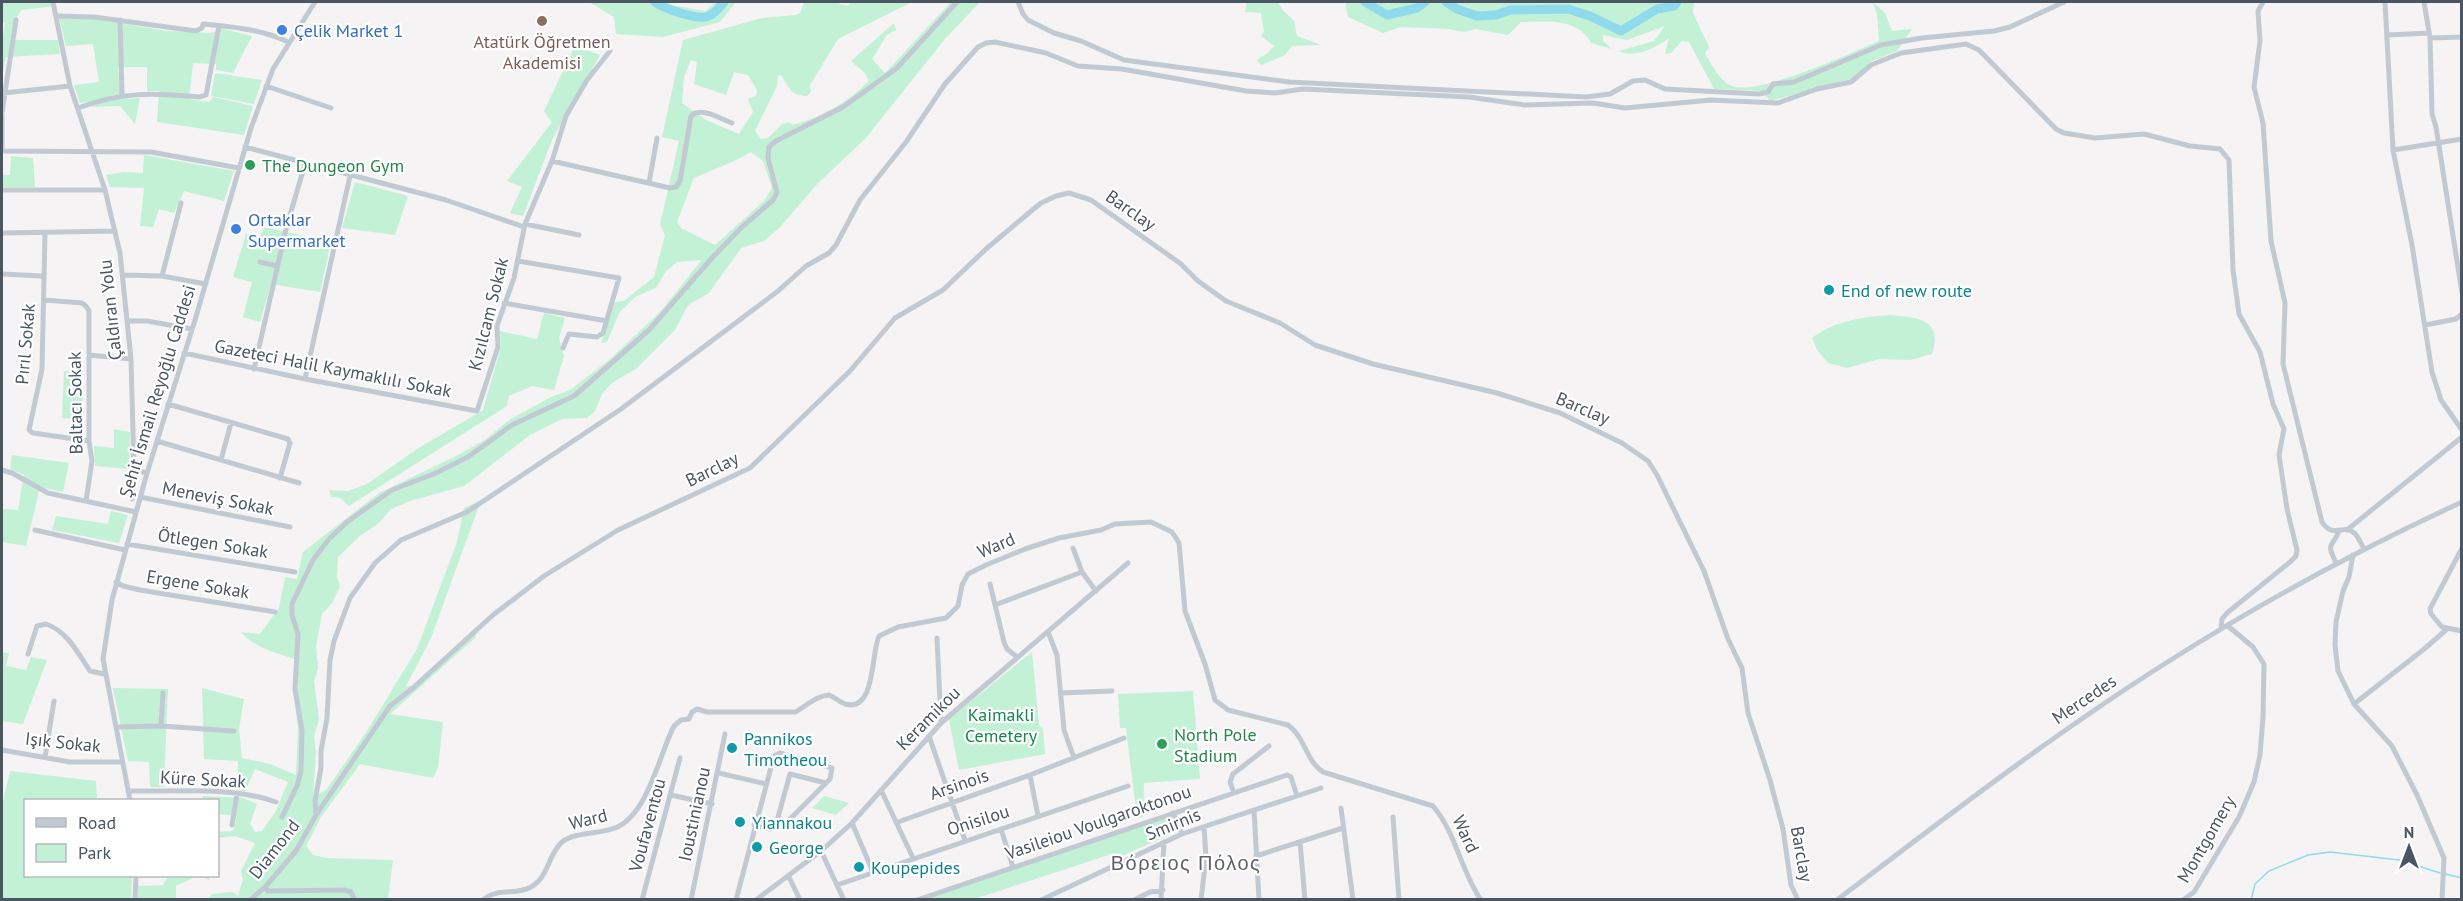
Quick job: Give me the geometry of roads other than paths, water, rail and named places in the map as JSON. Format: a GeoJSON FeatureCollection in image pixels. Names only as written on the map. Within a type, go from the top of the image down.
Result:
{"type":"FeatureCollection","features":[{"type":"Feature","properties":{"kind":"street","name":"Çaldıran Yolu"},"geometry":{"type":"LineString","coordinates":[[53,2],[70,86],[105,190],[124,275],[134,470],[132,499]]}},
{"type":"Feature","properties":{"kind":"street"},"geometry":{"type":"LineString","coordinates":[[282,817],[297,786],[301,771],[302,731],[295,689],[298,634],[291,615],[292,604],[314,560],[329,539],[347,522],[392,490],[436,473],[468,457],[512,425],[583,389],[649,330],[719,251],[773,200],[777,193],[768,158],[769,147],[776,141],[843,107],[897,68],[957,2]]}},
{"type":"Feature","properties":{"kind":"street"},"geometry":{"type":"LineString","coordinates":[[1018,2],[1028,20],[1054,33],[1081,41],[1124,60],[1289,82],[1586,96],[1610,94],[1633,81],[1645,80],[1665,89],[1759,94],[1768,92],[1773,84],[1794,82],[1881,45],[1922,38],[1994,31],[2024,21],[2064,2]]}},
{"type":"Feature","properties":{"kind":"street"},"geometry":{"type":"LineString","coordinates":[[2264,2],[2258,11],[2260,41],[2254,87],[2263,123],[2271,241],[2285,303],[2283,364],[2322,522],[2325,528],[2354,532],[2364,549]]}},
{"type":"Feature","properties":{"kind":"street"},"geometry":{"type":"LineString","coordinates":[[2385,2],[2393,150],[2412,245],[2435,384],[2441,400],[2462,430]]}},
{"type":"Feature","properties":{"kind":"street"},"geometry":{"type":"LineString","coordinates":[[2424,2],[2429,36],[2432,114],[2459,249],[2462,293]]}},
{"type":"Feature","properties":{"kind":"street","name":"Şehit İsmail Reyoğlu Caddesi"},"geometry":{"type":"LineString","coordinates":[[130,799],[104,674],[104,643],[116,582],[245,147],[266,86],[288,42],[315,3]]}},
{"type":"Feature","properties":{"kind":"street"},"geometry":{"type":"LineString","coordinates":[[57,16],[120,20],[196,31],[202,28],[203,24],[264,32],[288,42]]}},
{"type":"Feature","properties":{"kind":"street"},"geometry":{"type":"LineString","coordinates":[[16,20],[3,93],[2,151],[151,152],[239,168]]}},
{"type":"Feature","properties":{"kind":"street"},"geometry":{"type":"LineString","coordinates":[[120,20],[123,95]]}},
{"type":"Feature","properties":{"kind":"street"},"geometry":{"type":"LineString","coordinates":[[78,108],[123,95],[149,92],[200,97],[206,95],[219,26]]}},
{"type":"Feature","properties":{"kind":"street"},"geometry":{"type":"LineString","coordinates":[[2387,34],[2462,37]]}},
{"type":"Feature","properties":{"kind":"street"},"geometry":{"type":"LineString","coordinates":[[316,814],[315,801],[321,768],[330,660],[334,641],[350,598],[375,563],[401,540],[467,512],[621,409],[778,291],[806,266],[829,253],[836,245],[860,200],[906,142],[963,62],[978,47],[995,42],[1046,53],[1078,66],[1122,69],[1246,91],[1275,93],[1303,89],[1469,97],[1511,104],[1593,103],[1625,108],[1711,100],[1778,103],[1816,89],[1851,82],[1871,65],[1901,53],[1966,44],[1978,50],[2056,129],[2064,133],[2095,138],[2144,134],[2190,146],[2220,148],[2229,160],[2233,270],[2239,314],[2260,352],[2273,404],[2284,429],[2279,455],[2287,509],[2297,550],[2290,562],[2227,613],[2222,619],[2221,629]]}},
{"type":"Feature","properties":{"kind":"street","name":"Kızılcam Sokak"},"geometry":{"type":"LineString","coordinates":[[477,411],[498,347],[497,326],[518,261],[525,226],[552,161],[566,116],[587,80],[610,51]]}},
{"type":"Feature","properties":{"kind":"street"},"geometry":{"type":"LineString","coordinates":[[3,93],[70,86]]}},
{"type":"Feature","properties":{"kind":"street"},"geometry":{"type":"LineString","coordinates":[[266,86],[331,108]]}},
{"type":"Feature","properties":{"kind":"street"},"geometry":{"type":"LineString","coordinates":[[552,161],[670,188],[676,187],[681,181],[691,116],[695,112],[702,111],[732,123]]}},
{"type":"Feature","properties":{"kind":"street"},"geometry":{"type":"LineString","coordinates":[[649,183],[657,138]]}},
{"type":"Feature","properties":{"kind":"street"},"geometry":{"type":"LineString","coordinates":[[2393,150],[2462,139]]}},
{"type":"Feature","properties":{"kind":"street"},"geometry":{"type":"LineString","coordinates":[[245,147],[446,200],[525,226],[579,236]]}},
{"type":"Feature","properties":{"kind":"street"},"geometry":{"type":"LineString","coordinates":[[254,369],[277,266],[305,164]]}},
{"type":"Feature","properties":{"kind":"street"},"geometry":{"type":"LineString","coordinates":[[305,379],[350,176]]}},
{"type":"Feature","properties":{"kind":"street"},"geometry":{"type":"LineString","coordinates":[[2,190],[105,190]]}},
{"type":"Feature","properties":{"kind":"street","name":"Barclay"},"geometry":{"type":"LineString","coordinates":[[316,814],[380,717],[390,706],[517,595],[618,530],[750,468],[850,371],[895,318],[943,290],[986,249],[1041,203],[1069,193],[1091,200],[1181,264],[1198,281],[1226,301],[1280,322],[1315,345],[1373,364],[1497,393],[1560,413],[1622,443],[1648,461],[1704,572],[1728,639],[1742,668],[1748,713],[1770,780],[1785,839],[1791,885],[1798,900]]}},
{"type":"Feature","properties":{"kind":"street"},"geometry":{"type":"LineString","coordinates":[[162,276],[182,203]]}},
{"type":"Feature","properties":{"kind":"street"},"geometry":{"type":"LineString","coordinates":[[2,233],[115,231]]}},
{"type":"Feature","properties":{"kind":"street","name":"Pırıl Sokak"},"geometry":{"type":"LineString","coordinates":[[45,233],[42,276],[44,300],[42,369],[29,430],[33,433],[89,441]]}},
{"type":"Feature","properties":{"kind":"street"},"geometry":{"type":"LineString","coordinates":[[518,261],[616,276],[619,281],[603,333],[597,337],[569,334],[563,348]]}},
{"type":"Feature","properties":{"kind":"street"},"geometry":{"type":"LineString","coordinates":[[260,262],[277,266]]}},
{"type":"Feature","properties":{"kind":"street"},"geometry":{"type":"LineString","coordinates":[[2,274],[42,276]]}},
{"type":"Feature","properties":{"kind":"street"},"geometry":{"type":"LineString","coordinates":[[124,275],[162,276],[206,284]]}},
{"type":"Feature","properties":{"kind":"street","name":"Baltacı Sokak"},"geometry":{"type":"LineString","coordinates":[[44,300],[86,306],[89,311],[89,441],[92,461],[86,501]]}},
{"type":"Feature","properties":{"kind":"street"},"geometry":{"type":"LineString","coordinates":[[504,303],[607,321]]}},
{"type":"Feature","properties":{"kind":"street"},"geometry":{"type":"LineString","coordinates":[[2425,325],[2456,319],[2462,314]]}},
{"type":"Feature","properties":{"kind":"street"},"geometry":{"type":"LineString","coordinates":[[128,321],[147,321],[192,329]]}},
{"type":"Feature","properties":{"kind":"street","name":"Gazeteci Halil Kaymaklılı Sokak"},"geometry":{"type":"LineString","coordinates":[[184,353],[254,369],[477,411]]}},
{"type":"Feature","properties":{"kind":"street"},"geometry":{"type":"LineString","coordinates":[[89,355],[130,359]]}},
{"type":"Feature","properties":{"kind":"street"},"geometry":{"type":"LineString","coordinates":[[168,404],[288,439],[290,444],[280,478]]}},
{"type":"Feature","properties":{"kind":"street"},"geometry":{"type":"LineString","coordinates":[[220,460],[231,423]]}},
{"type":"Feature","properties":{"kind":"street"},"geometry":{"type":"LineString","coordinates":[[2347,530],[2462,437]]}},
{"type":"Feature","properties":{"kind":"street"},"geometry":{"type":"LineString","coordinates":[[157,441],[299,483]]}},
{"type":"Feature","properties":{"kind":"street"},"geometry":{"type":"LineString","coordinates":[[2,470],[12,473],[39,490],[136,512]]}},
{"type":"Feature","properties":{"kind":"street"},"geometry":{"type":"LineString","coordinates":[[134,470],[147,473]]}},
{"type":"Feature","properties":{"kind":"street","name":"Meneviş Sokak"},"geometry":{"type":"LineString","coordinates":[[140,497],[290,527]]}},
{"type":"Feature","properties":{"kind":"street","name":"Mercedes"},"geometry":{"type":"LineString","coordinates":[[1837,900],[2054,738],[2166,663],[2336,563],[2462,502]]}},
{"type":"Feature","properties":{"kind":"street","name":"Ward"},"geometry":{"type":"LineString","coordinates":[[483,900],[493,893],[523,890],[538,882],[564,840],[605,832],[628,821],[642,802],[674,726],[681,720],[689,719],[692,712],[698,709],[707,712],[795,712],[816,698],[829,695],[845,704],[856,704],[863,699],[869,689],[879,636],[898,627],[946,618],[958,606],[964,580],[975,570],[1046,542],[1101,530],[1115,524],[1142,522],[1166,528],[1172,532],[1179,543],[1185,611],[1205,664],[1215,700],[1228,710],[1288,725],[1294,730],[1317,768],[1323,772],[1433,806],[1444,821],[1482,900]]}},
{"type":"Feature","properties":{"kind":"street","name":"Ötlegen Sokak"},"geometry":{"type":"LineString","coordinates":[[35,530],[126,547],[295,572]]}},
{"type":"Feature","properties":{"kind":"street"},"geometry":{"type":"LineString","coordinates":[[2336,563],[2330,549],[2330,542],[2339,531]]}},
{"type":"Feature","properties":{"kind":"street"},"geometry":{"type":"LineString","coordinates":[[1073,548],[1082,572],[1096,591]]}},
{"type":"Feature","properties":{"kind":"street"},"geometry":{"type":"LineString","coordinates":[[2462,548],[2430,609],[2438,623],[2446,630],[2462,631]]}},
{"type":"Feature","properties":{"kind":"street"},"geometry":{"type":"LineString","coordinates":[[2353,555],[2349,577],[2338,605],[2335,645],[2338,671],[2354,704],[2392,747],[2417,795],[2444,858],[2442,900]]}},
{"type":"Feature","properties":{"kind":"street","name":"Keramikou"},"geometry":{"type":"LineString","coordinates":[[756,900],[822,851],[852,823],[941,723],[1128,563]]}},
{"type":"Feature","properties":{"kind":"street"},"geometry":{"type":"LineString","coordinates":[[995,605],[1082,572]]}},
{"type":"Feature","properties":{"kind":"street","name":"Ergene Sokak"},"geometry":{"type":"LineString","coordinates":[[116,582],[140,590],[275,612]]}},
{"type":"Feature","properties":{"kind":"street"},"geometry":{"type":"LineString","coordinates":[[990,584],[1005,645],[1017,657]]}},
{"type":"Feature","properties":{"kind":"street"},"geometry":{"type":"LineString","coordinates":[[28,654],[38,626],[46,624],[57,629],[67,638],[90,671],[104,674]]}},
{"type":"Feature","properties":{"kind":"street","name":"Montgomery"},"geometry":{"type":"LineString","coordinates":[[2183,900],[2194,892],[2239,817],[2254,782],[2260,755],[2264,707],[2264,664],[2253,647],[2228,626]]}},
{"type":"Feature","properties":{"kind":"street"},"geometry":{"type":"LineString","coordinates":[[2354,704],[2446,630]]}},
{"type":"Feature","properties":{"kind":"street"},"geometry":{"type":"LineString","coordinates":[[1048,633],[1056,650],[1064,730],[1074,758]]}},
{"type":"Feature","properties":{"kind":"street"},"geometry":{"type":"LineString","coordinates":[[937,638],[941,723]]}},
{"type":"Feature","properties":{"kind":"street"},"geometry":{"type":"LineString","coordinates":[[1061,693],[1112,691]]}},
{"type":"Feature","properties":{"kind":"street"},"geometry":{"type":"LineString","coordinates":[[161,726],[163,693]]}},
{"type":"Feature","properties":{"kind":"street"},"geometry":{"type":"LineString","coordinates":[[45,757],[54,701]]}},
{"type":"Feature","properties":{"kind":"street"},"geometry":{"type":"LineString","coordinates":[[116,727],[161,726],[234,731]]}},
{"type":"Feature","properties":{"kind":"street","name":"Ioustinianou"},"geometry":{"type":"LineString","coordinates":[[691,900],[725,734]]}},
{"type":"Feature","properties":{"kind":"street"},"geometry":{"type":"LineString","coordinates":[[929,736],[965,840]]}},
{"type":"Feature","properties":{"kind":"street","name":"Arsinois"},"geometry":{"type":"LineString","coordinates":[[898,822],[1030,775],[1124,738]]}},
{"type":"Feature","properties":{"kind":"street"},"geometry":{"type":"LineString","coordinates":[[1234,793],[1230,782],[1233,774],[1269,746]]}},
{"type":"Feature","properties":{"kind":"street","name":"Işık Sokak"},"geometry":{"type":"LineString","coordinates":[[2,750],[70,762],[122,762]]}},
{"type":"Feature","properties":{"kind":"street"},"geometry":{"type":"LineString","coordinates":[[736,900],[754,825],[774,756],[780,753],[830,766],[832,772],[826,783],[786,823],[775,828],[754,825]]}},
{"type":"Feature","properties":{"kind":"street","name":"Voufaventou"},"geometry":{"type":"LineString","coordinates":[[642,900],[680,758]]}},
{"type":"Feature","properties":{"kind":"street"},"geometry":{"type":"LineString","coordinates":[[719,772],[766,784]]}},
{"type":"Feature","properties":{"kind":"street"},"geometry":{"type":"LineString","coordinates":[[775,828],[790,774],[826,783]]}},
{"type":"Feature","properties":{"kind":"street"},"geometry":{"type":"LineString","coordinates":[[1030,775],[1038,816]]}},
{"type":"Feature","properties":{"kind":"street","name":"Vasileiou Voulgaroktonou"},"geometry":{"type":"LineString","coordinates":[[917,900],[1290,775],[1297,796]]}},
{"type":"Feature","properties":{"kind":"street","name":"Onisilou"},"geometry":{"type":"LineString","coordinates":[[837,885],[1128,786]]}},
{"type":"Feature","properties":{"kind":"street","name":"Smirnis"},"geometry":{"type":"LineString","coordinates":[[1041,900],[1182,834],[1321,788]]}},
{"type":"Feature","properties":{"kind":"street"},"geometry":{"type":"LineString","coordinates":[[881,790],[913,858]]}},
{"type":"Feature","properties":{"kind":"street","name":"Küre Sokak"},"geometry":{"type":"LineString","coordinates":[[128,791],[237,794],[263,797],[276,802]]}},
{"type":"Feature","properties":{"kind":"street"},"geometry":{"type":"LineString","coordinates":[[176,792],[177,799]]}},
{"type":"Feature","properties":{"kind":"street"},"geometry":{"type":"LineString","coordinates":[[232,825],[237,794]]}},
{"type":"Feature","properties":{"kind":"street"},"geometry":{"type":"LineString","coordinates":[[671,795],[712,804]]}},
{"type":"Feature","properties":{"kind":"street"},"geometry":{"type":"LineString","coordinates":[[1341,808],[1353,900]]}},
{"type":"Feature","properties":{"kind":"street"},"geometry":{"type":"LineString","coordinates":[[1254,810],[1259,900]]}},
{"type":"Feature","properties":{"kind":"street"},"geometry":{"type":"LineString","coordinates":[[1173,813],[1182,834]]}},
{"type":"Feature","properties":{"kind":"street","name":"Diamond"},"geometry":{"type":"LineString","coordinates":[[250,900],[265,887],[296,851],[316,814]]}},
{"type":"Feature","properties":{"kind":"street"},"geometry":{"type":"LineString","coordinates":[[1393,817],[1399,900]]}},
{"type":"Feature","properties":{"kind":"street"},"geometry":{"type":"LineString","coordinates":[[852,823],[873,872]]}},
{"type":"Feature","properties":{"kind":"street"},"geometry":{"type":"LineString","coordinates":[[1201,900],[1206,858],[1204,827]]}},
{"type":"Feature","properties":{"kind":"street"},"geometry":{"type":"LineString","coordinates":[[1256,856],[1343,828]]}},
{"type":"Feature","properties":{"kind":"street"},"geometry":{"type":"LineString","coordinates":[[1001,829],[1013,867]]}},
{"type":"Feature","properties":{"kind":"street"},"geometry":{"type":"LineString","coordinates":[[1161,900],[1164,842]]}},
{"type":"Feature","properties":{"kind":"street"},"geometry":{"type":"LineString","coordinates":[[1300,842],[1305,900]]}},
{"type":"Feature","properties":{"kind":"street"},"geometry":{"type":"LineString","coordinates":[[822,851],[843,900]]}},
{"type":"Feature","properties":{"kind":"street"},"geometry":{"type":"LineString","coordinates":[[135,900],[136,877]]}},
{"type":"Feature","properties":{"kind":"street"},"geometry":{"type":"LineString","coordinates":[[789,877],[800,900]]}},
{"type":"Feature","properties":{"kind":"street"},"geometry":{"type":"LineString","coordinates":[[265,887],[268,891],[344,890],[351,892],[355,900]]}},
{"type":"Feature","properties":{"kind":"street"},"geometry":{"type":"LineString","coordinates":[[1134,900],[1154,891],[1163,890]]}},
{"type":"Feature","properties":{"kind":"waterway"},"geometry":{"type":"LineString","coordinates":[[655,2],[680,13],[701,17],[711,15],[724,2]]}},
{"type":"Feature","properties":{"kind":"waterway"},"geometry":{"type":"LineString","coordinates":[[1365,2],[1387,15],[1417,8],[1425,2]]}},
{"type":"Feature","properties":{"kind":"waterway"},"geometry":{"type":"LineString","coordinates":[[1446,2],[1457,9],[1477,16],[1496,15],[1510,10],[1568,9],[1590,16],[1621,31],[1657,9],[1674,6],[1677,2]]}},
{"type":"Feature","properties":{"kind":"waterway"},"geometry":{"type":"LineString","coordinates":[[2251,900],[2255,884],[2269,871],[2308,855],[2330,852],[2399,860],[2440,873]]}},
{"type":"Feature","properties":{"kind":"waterway"},"geometry":{"type":"LineString","coordinates":[[2445,874],[2462,878]]}},
{"type":"Feature","properties":{"kind":"place","name":"Atatürk Öğretmen Akademisi"},"geometry":{"type":"Point","coordinates":[542,21]}},
{"type":"Feature","properties":{"kind":"place","name":"Çelik Market 1"},"geometry":{"type":"Point","coordinates":[282,30]}},
{"type":"Feature","properties":{"kind":"place","name":"The Dungeon Gym"},"geometry":{"type":"Point","coordinates":[250,165]}},
{"type":"Feature","properties":{"kind":"place","name":"Ortaklar Supermarket"},"geometry":{"type":"Point","coordinates":[236,229]}},
{"type":"Feature","properties":{"kind":"place","name":"End of new route"},"geometry":{"type":"Point","coordinates":[1829,290]}},
{"type":"Feature","properties":{"kind":"place","name":"North Pole Stadium"},"geometry":{"type":"Point","coordinates":[1162,744]}},
{"type":"Feature","properties":{"kind":"place","name":"Pannikos Timotheou"},"geometry":{"type":"Point","coordinates":[732,748]}},
{"type":"Feature","properties":{"kind":"place","name":"Yiannakou"},"geometry":{"type":"Point","coordinates":[740,822]}},
{"type":"Feature","properties":{"kind":"place","name":"George"},"geometry":{"type":"Point","coordinates":[757,847]}},
{"type":"Feature","properties":{"kind":"place","name":"Koupepides"},"geometry":{"type":"Point","coordinates":[859,867]}},
{"type":"Feature","properties":{"kind":"district","name":"Βόρειος Πόλος"},"geometry":{"type":"Point","coordinates":[1186,863]}},
{"type":"Feature","properties":{"kind":"park label","name":"Kaimakli Cemetery"},"geometry":{"type":"Point","coordinates":[1001,724]}}]}
